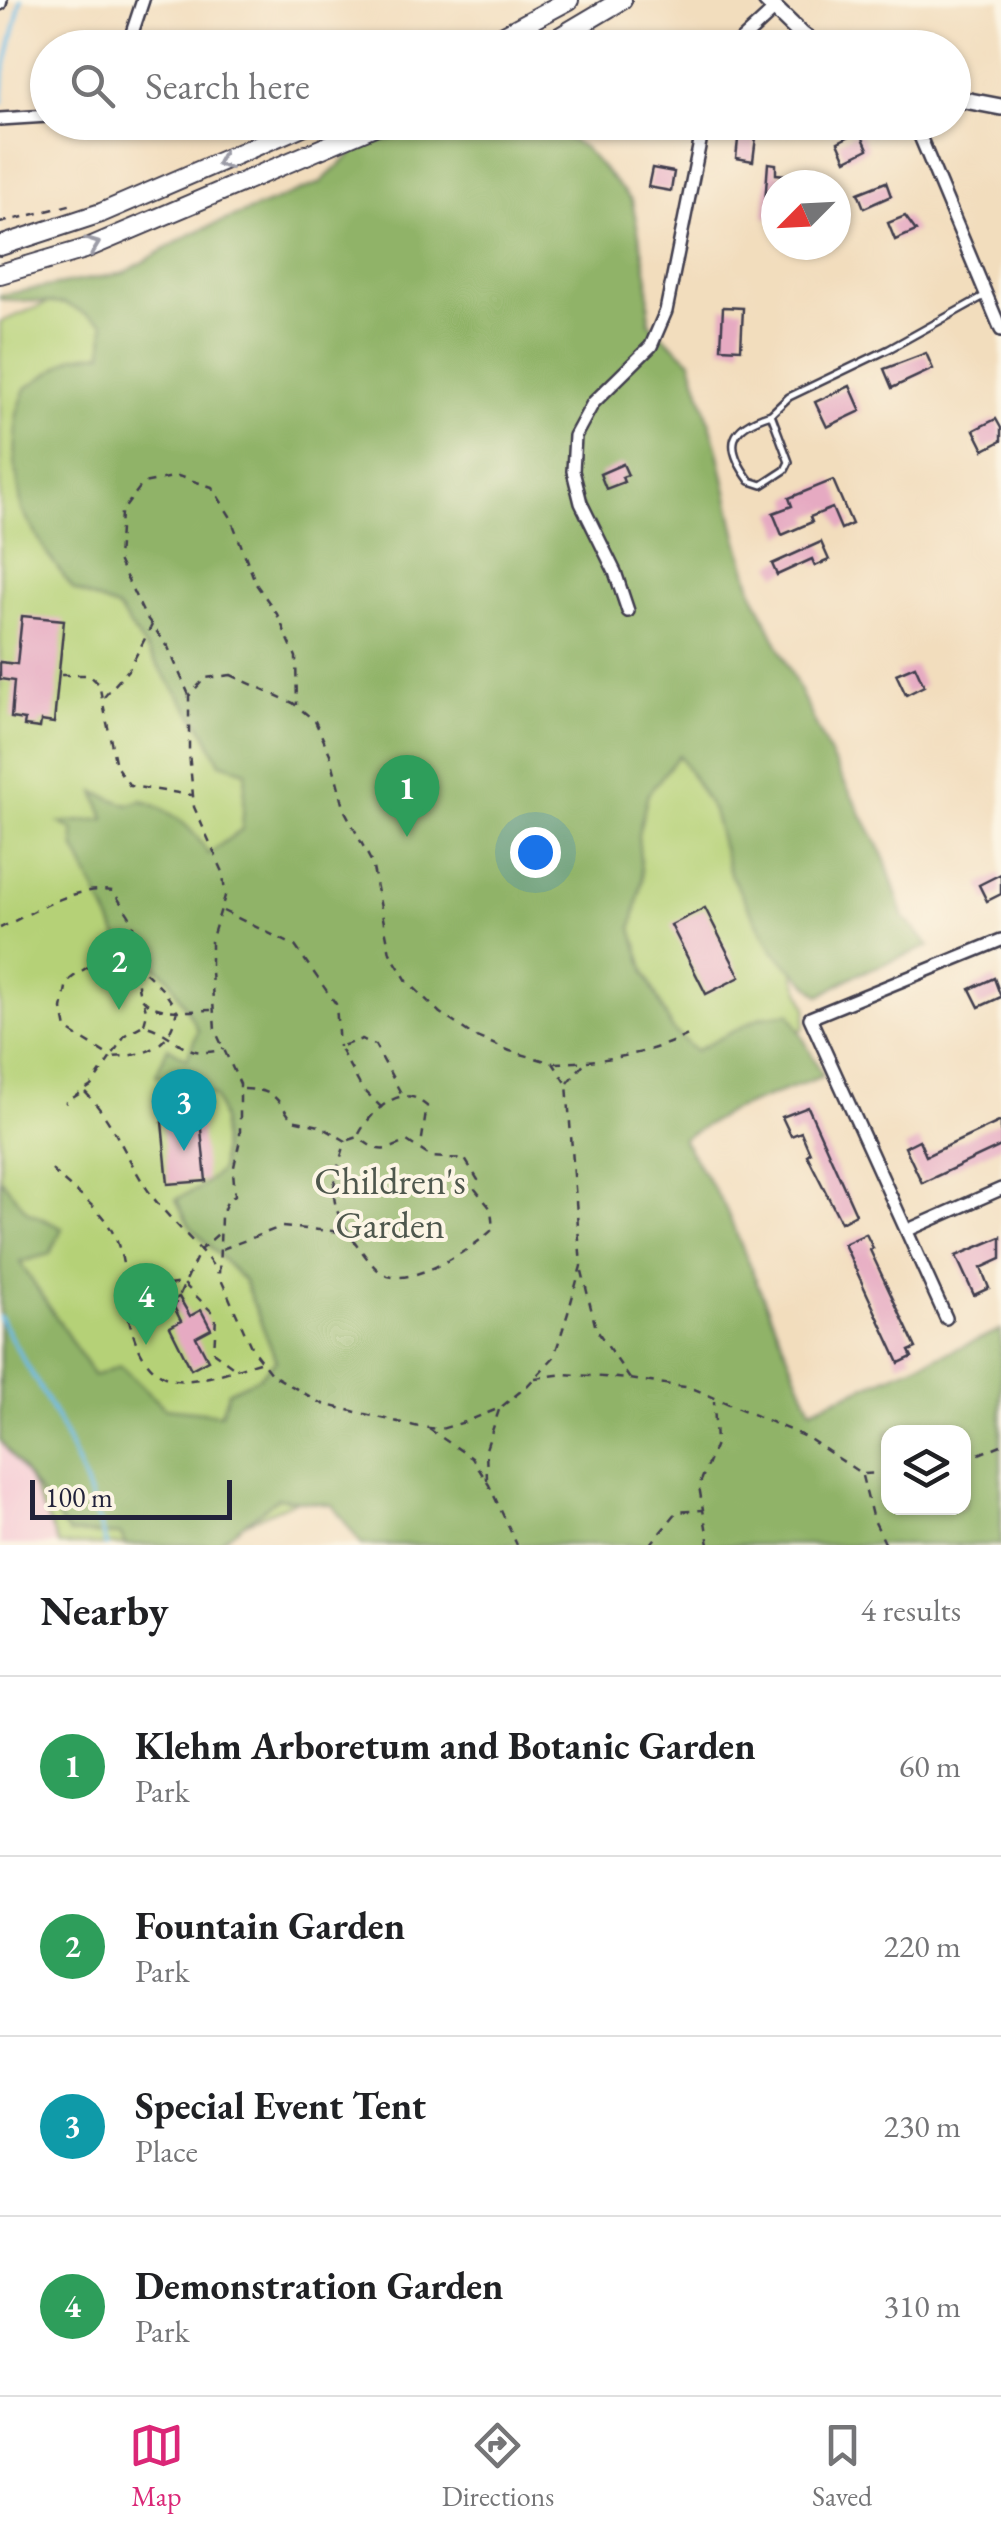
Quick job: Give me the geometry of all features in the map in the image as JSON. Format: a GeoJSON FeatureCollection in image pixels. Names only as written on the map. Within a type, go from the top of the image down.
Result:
{"type":"FeatureCollection","features":[{"type":"Feature","properties":{"kind":"main road"},"geometry":{"type":"LineString","coordinates":[[513,30],[569,0]]}},
{"type":"Feature","properties":{"kind":"main road"},"geometry":{"type":"LineString","coordinates":[[571,30],[622,0]]}},
{"type":"Feature","properties":{"kind":"main road"},"geometry":{"type":"LineString","coordinates":[[0,246],[62,227],[272,140]]}},
{"type":"Feature","properties":{"kind":"main road"},"geometry":{"type":"LineString","coordinates":[[0,274],[85,249],[342,140]]}},
{"type":"Feature","properties":{"kind":"main road"},"geometry":{"type":"LineString","coordinates":[[0,236],[62,227]]}},
{"type":"Feature","properties":{"kind":"street"},"geometry":{"type":"LineString","coordinates":[[133,30],[143,0]]}},
{"type":"Feature","properties":{"kind":"street"},"geometry":{"type":"LineString","coordinates":[[749,30],[770,5],[800,30]]}},
{"type":"Feature","properties":{"kind":"street"},"geometry":{"type":"LineString","coordinates":[[971,101],[1001,107]]}},
{"type":"Feature","properties":{"kind":"street"},"geometry":{"type":"LineString","coordinates":[[0,119],[30,117]]}},
{"type":"Feature","properties":{"kind":"street"},"geometry":{"type":"LineString","coordinates":[[628,611],[616,572],[582,503],[573,471],[575,436],[592,403],[652,346],[666,312],[700,140]]}},
{"type":"Feature","properties":{"kind":"street"},"geometry":{"type":"LineString","coordinates":[[921,140],[1001,330]]}},
{"type":"Feature","properties":{"kind":"street"},"geometry":{"type":"LineString","coordinates":[[946,1318],[810,1018],[1001,940]]}},
{"type":"Feature","properties":{"kind":"street"},"geometry":{"type":"LineString","coordinates":[[908,1230],[1001,1188]]}},
{"type":"Feature","properties":{"kind":"lane"},"geometry":{"type":"LineString","coordinates":[[771,414],[789,462],[786,470],[762,485],[750,481],[732,450],[735,433],[748,421],[771,414],[789,397],[889,349],[986,295]]}},
{"type":"Feature","properties":{"kind":"path"},"geometry":{"type":"LineString","coordinates":[[0,223],[86,201]]}},
{"type":"Feature","properties":{"kind":"path"},"geometry":{"type":"LineString","coordinates":[[219,1275],[219,1233],[226,1202],[235,1195],[233,1171],[240,1140],[240,1089],[215,1030],[212,1010],[210,940],[225,896],[223,872],[202,828],[192,795],[190,696],[168,647],[118,560],[121,513],[143,484],[178,476],[212,487],[230,516],[256,584],[277,614],[296,657],[297,706]]}},
{"type":"Feature","properties":{"kind":"path"},"geometry":{"type":"LineString","coordinates":[[103,698],[129,669],[152,624]]}},
{"type":"Feature","properties":{"kind":"path"},"geometry":{"type":"LineString","coordinates":[[61,675],[89,675],[99,684],[116,766],[130,786],[192,795]]}},
{"type":"Feature","properties":{"kind":"path"},"geometry":{"type":"LineString","coordinates":[[190,696],[205,678],[230,676],[297,706],[314,721],[330,754],[345,811],[372,863],[390,953],[407,981],[440,1013],[474,1036],[553,1064],[654,1051],[690,1034]]}},
{"type":"Feature","properties":{"kind":"path"},"geometry":{"type":"LineString","coordinates":[[0,928],[71,895],[96,888],[113,891],[132,920],[140,968],[137,982],[147,1012],[143,1025],[125,1035],[91,1086],[65,1103]]}},
{"type":"Feature","properties":{"kind":"path"},"geometry":{"type":"LineString","coordinates":[[221,910],[294,946],[336,1004],[338,1047],[361,1087],[382,1108]]}},
{"type":"Feature","properties":{"kind":"path"},"geometry":{"type":"LineString","coordinates":[[108,959],[140,968],[164,990],[178,1010],[169,1036],[154,1048],[132,1056],[110,1057],[66,1029],[62,1008],[66,982],[86,966],[108,959]]}},
{"type":"Feature","properties":{"kind":"path"},"geometry":{"type":"LineString","coordinates":[[144,1003],[158,1011],[212,1010]]}},
{"type":"Feature","properties":{"kind":"path"},"geometry":{"type":"LineString","coordinates":[[143,1025],[198,1054],[224,1049]]}},
{"type":"Feature","properties":{"kind":"path"},"geometry":{"type":"LineString","coordinates":[[338,1047],[362,1039],[375,1045],[403,1097]]}},
{"type":"Feature","properties":{"kind":"path"},"geometry":{"type":"LineString","coordinates":[[568,1084],[586,1062]]}},
{"type":"Feature","properties":{"kind":"path"},"geometry":{"type":"LineString","coordinates":[[553,1064],[568,1084],[581,1266],[596,1330],[630,1379]]}},
{"type":"Feature","properties":{"kind":"path"},"geometry":{"type":"LineString","coordinates":[[240,1089],[274,1094],[292,1120],[320,1126],[346,1141]]}},
{"type":"Feature","properties":{"kind":"path"},"geometry":{"type":"LineString","coordinates":[[84,1091],[100,1107],[152,1196],[219,1275],[260,1362],[271,1374],[323,1404],[441,1429],[500,1408],[554,1357],[581,1266]]}},
{"type":"Feature","properties":{"kind":"path"},"geometry":{"type":"LineString","coordinates":[[346,1141],[358,1136],[371,1114],[412,1096],[427,1106],[421,1147]]}},
{"type":"Feature","properties":{"kind":"path"},"geometry":{"type":"LineString","coordinates":[[346,1141],[333,1188],[336,1211],[372,1264],[388,1276],[411,1276],[448,1260],[493,1230],[491,1210],[474,1189],[478,1180],[465,1159],[431,1157],[408,1141],[385,1151],[374,1149],[358,1136]]}},
{"type":"Feature","properties":{"kind":"path"},"geometry":{"type":"LineString","coordinates":[[52,1170],[96,1208],[112,1231],[124,1272],[132,1338],[157,1370],[173,1380],[260,1362]]}},
{"type":"Feature","properties":{"kind":"path"},"geometry":{"type":"LineString","coordinates":[[220,1250],[281,1227],[347,1232]]}},
{"type":"Feature","properties":{"kind":"path"},"geometry":{"type":"LineString","coordinates":[[124,1272],[175,1305],[200,1250],[219,1233]]}},
{"type":"Feature","properties":{"kind":"path"},"geometry":{"type":"LineString","coordinates":[[126,1289],[183,1284]]}},
{"type":"Feature","properties":{"kind":"path"},"geometry":{"type":"LineString","coordinates":[[183,1284],[216,1316],[214,1354],[236,1368]]}},
{"type":"Feature","properties":{"kind":"path"},"geometry":{"type":"LineString","coordinates":[[533,1379],[564,1374],[692,1388],[808,1438],[862,1474],[881,1473]]}},
{"type":"Feature","properties":{"kind":"path"},"geometry":{"type":"LineString","coordinates":[[708,1545],[699,1486],[716,1444],[714,1398]]}},
{"type":"Feature","properties":{"kind":"path"},"geometry":{"type":"LineString","coordinates":[[487,1481],[486,1448],[500,1408]]}},
{"type":"Feature","properties":{"kind":"path"},"geometry":{"type":"LineString","coordinates":[[428,1428],[472,1458],[517,1545]]}},
{"type":"Feature","properties":{"kind":"path"},"geometry":{"type":"LineString","coordinates":[[971,1457],[1001,1445]]}},
{"type":"Feature","properties":{"kind":"path"},"geometry":{"type":"LineString","coordinates":[[862,1474],[872,1516],[886,1545]]}},
{"type":"Feature","properties":{"kind":"path"},"geometry":{"type":"LineString","coordinates":[[650,1545],[677,1512],[703,1510]]}},
{"type":"Feature","properties":{"kind":"shaded area"},"geometry":{"type":"Polygon","coordinates":[[[0,1416],[59,1545],[0,1545],[0,1416]]]}},
{"type":"Feature","properties":{"kind":"green space","name":"Children's Garden"},"geometry":{"type":"Polygon","coordinates":[[[386,140],[570,140],[583,147],[632,201],[648,278],[649,323],[691,361],[718,450],[753,592],[834,763],[883,854],[904,918],[930,946],[853,976],[820,996],[774,952],[730,874],[713,811],[679,755],[648,794],[638,835],[642,880],[632,928],[645,972],[672,1029],[695,1051],[761,1017],[790,1013],[823,1076],[730,1111],[682,1139],[724,1205],[811,1409],[1001,1330],[1001,1545],[362,1545],[332,1505],[278,1498],[216,1545],[125,1545],[121,1535],[69,1533],[0,1440],[0,1178],[28,1212],[62,1228],[50,1254],[20,1262],[94,1376],[120,1366],[165,1408],[221,1414],[229,1391],[258,1378],[276,1360],[244,1281],[189,1225],[176,1199],[198,1189],[221,1170],[222,1120],[215,1096],[156,1075],[168,1047],[187,1059],[198,1030],[170,979],[121,943],[75,849],[73,830],[60,823],[105,819],[95,792],[128,805],[142,800],[180,821],[208,854],[242,829],[246,771],[220,763],[204,731],[118,609],[74,590],[22,510],[15,464],[17,413],[26,388],[74,357],[103,353],[104,323],[65,304],[0,299],[0,295],[124,273],[193,233],[320,183],[359,147],[386,140]]]}},
{"type":"Feature","properties":{"kind":"green space","name":"Children's Garden"},"geometry":{"type":"Polygon","coordinates":[[[270,214],[723,641],[861,941],[794,975],[807,1008],[804,1028],[664,1098],[807,1428],[1001,1343],[1001,1545],[334,1484],[195,1545],[59,1545],[0,1416],[0,322],[270,214]]]}},
{"type":"Feature","properties":{"kind":"building"},"geometry":{"type":"Polygon","coordinates":[[[738,140],[756,140],[753,161],[736,158],[738,140]]]}},
{"type":"Feature","properties":{"kind":"building"},"geometry":{"type":"Polygon","coordinates":[[[864,140],[868,149],[846,160],[838,142],[864,140]]]}},
{"type":"Feature","properties":{"kind":"building"},"geometry":{"type":"Polygon","coordinates":[[[652,168],[674,172],[671,191],[648,187],[652,168]]]}},
{"type":"Feature","properties":{"kind":"building"},"geometry":{"type":"Polygon","coordinates":[[[886,182],[891,196],[864,208],[858,193],[886,182]]]}},
{"type":"Feature","properties":{"kind":"building"},"geometry":{"type":"Polygon","coordinates":[[[905,216],[916,231],[895,240],[888,223],[905,216]]]}},
{"type":"Feature","properties":{"kind":"building"},"geometry":{"type":"Polygon","coordinates":[[[723,307],[743,308],[741,349],[721,348],[723,307]]]}},
{"type":"Feature","properties":{"kind":"building"},"geometry":{"type":"Polygon","coordinates":[[[926,353],[933,369],[892,388],[884,369],[926,353]]]}},
{"type":"Feature","properties":{"kind":"building"},"geometry":{"type":"Polygon","coordinates":[[[850,386],[861,411],[827,427],[815,402],[850,386]]]}},
{"type":"Feature","properties":{"kind":"building"},"geometry":{"type":"Polygon","coordinates":[[[996,419],[1001,441],[984,450],[974,430],[996,419]]]}},
{"type":"Feature","properties":{"kind":"building"},"geometry":{"type":"Polygon","coordinates":[[[623,464],[628,475],[622,477],[624,482],[606,489],[600,474],[623,464]]]}},
{"type":"Feature","properties":{"kind":"building"},"geometry":{"type":"Polygon","coordinates":[[[833,480],[852,524],[841,529],[832,508],[782,535],[773,513],[792,506],[789,498],[833,480]]]}},
{"type":"Feature","properties":{"kind":"building"},"geometry":{"type":"Polygon","coordinates":[[[821,542],[829,560],[815,566],[812,559],[777,575],[772,564],[821,542]]]}},
{"type":"Feature","properties":{"kind":"building"},"geometry":{"type":"Polygon","coordinates":[[[22,616],[64,620],[54,723],[41,721],[40,728],[24,726],[25,720],[11,718],[14,681],[0,679],[0,662],[17,664],[22,616]]]}},
{"type":"Feature","properties":{"kind":"building"},"geometry":{"type":"Polygon","coordinates":[[[915,666],[924,686],[906,695],[896,674],[915,666]]]}},
{"type":"Feature","properties":{"kind":"building"},"geometry":{"type":"Polygon","coordinates":[[[1001,874],[1001,894],[987,901],[979,885],[1001,874]]]}},
{"type":"Feature","properties":{"kind":"building"},"geometry":{"type":"Polygon","coordinates":[[[705,908],[740,977],[706,994],[671,925],[705,908]]]}},
{"type":"Feature","properties":{"kind":"building"},"geometry":{"type":"Polygon","coordinates":[[[994,978],[1001,997],[979,1007],[970,989],[994,978]]]}},
{"type":"Feature","properties":{"kind":"building"},"geometry":{"type":"Polygon","coordinates":[[[808,1107],[856,1214],[841,1222],[807,1155],[810,1153],[801,1132],[791,1136],[782,1117],[808,1107]]]}},
{"type":"Feature","properties":{"kind":"building"},"geometry":{"type":"Polygon","coordinates":[[[200,1119],[206,1181],[168,1184],[162,1122],[200,1119]]]}},
{"type":"Feature","properties":{"kind":"building"},"geometry":{"type":"Polygon","coordinates":[[[1001,1121],[1001,1146],[922,1183],[905,1147],[919,1140],[926,1156],[1001,1121]]]}},
{"type":"Feature","properties":{"kind":"building"},"geometry":{"type":"Polygon","coordinates":[[[866,1234],[916,1348],[909,1351],[912,1357],[899,1363],[844,1244],[866,1234]]]}},
{"type":"Feature","properties":{"kind":"building"},"geometry":{"type":"Polygon","coordinates":[[[1001,1237],[1001,1259],[981,1268],[989,1288],[974,1295],[956,1256],[1001,1237]]]}},
{"type":"Feature","properties":{"kind":"building"},"geometry":{"type":"Polygon","coordinates":[[[179,1297],[190,1316],[201,1310],[211,1329],[196,1337],[208,1360],[191,1369],[170,1327],[181,1321],[171,1301],[179,1297]]]}},
{"type":"Feature","properties":{"kind":"waterway"},"geometry":{"type":"LineString","coordinates":[[2,102],[4,73],[21,0]]}},
{"type":"Feature","properties":{"kind":"waterway"},"geometry":{"type":"LineString","coordinates":[[0,1317],[64,1434],[106,1545]]}},
{"type":"Feature","properties":{"kind":"place","name":"Klehm Arboretum and Botanic Garden"},"geometry":{"type":"Point","coordinates":[407,837]}},
{"type":"Feature","properties":{"kind":"place","name":"Fountain Garden"},"geometry":{"type":"Point","coordinates":[119,1010]}},
{"type":"Feature","properties":{"kind":"place","name":"Special Event Tent"},"geometry":{"type":"Point","coordinates":[184,1151]}},
{"type":"Feature","properties":{"kind":"place","name":"Demonstration Garden"},"geometry":{"type":"Point","coordinates":[146,1345]}}]}
